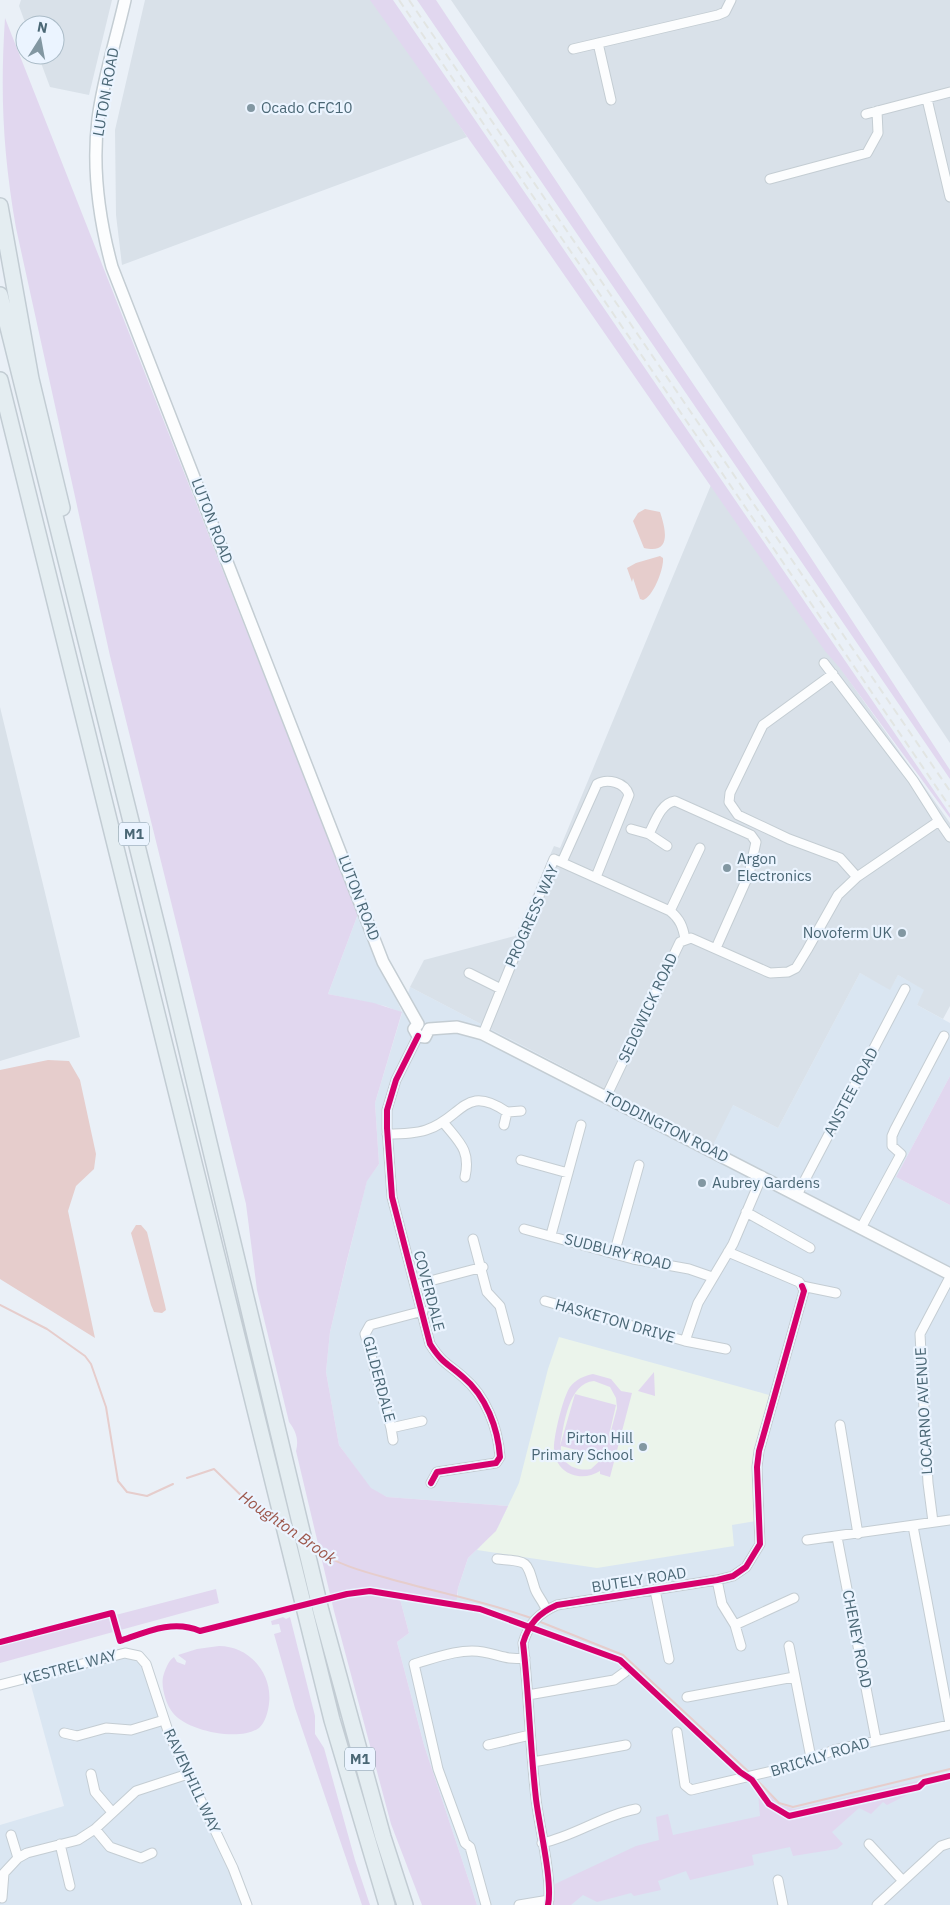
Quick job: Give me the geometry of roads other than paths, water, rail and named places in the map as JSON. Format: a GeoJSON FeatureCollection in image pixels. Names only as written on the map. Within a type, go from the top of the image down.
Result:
{"type":"FeatureCollection","features":[{"type":"Feature","properties":{"kind":"highway"},"geometry":{"type":"LineString","coordinates":[[0,206],[31,379],[145,856],[162,946]]}},
{"type":"Feature","properties":{"kind":"highway","name":"M1"},"geometry":{"type":"LineString","coordinates":[[0,295],[162,946],[321,1611],[380,1828],[405,1905]]}},
{"type":"Feature","properties":{"kind":"highway","name":"M1"},"geometry":{"type":"LineString","coordinates":[[0,380],[305,1615],[332,1720],[387,1905]]}},
{"type":"Feature","properties":{"kind":"highway"},"geometry":{"type":"LineString","coordinates":[[0,418],[27,525],[68,656]]}},
{"type":"Feature","properties":{"kind":"main road","name":"LUTON ROAD"},"geometry":{"type":"LineString","coordinates":[[125,0],[98,120],[96,165],[100,216],[112,267],[384,962],[418,1024]]}},
{"type":"Feature","properties":{"kind":"main road"},"geometry":{"type":"LineString","coordinates":[[425,1023],[430,1029],[425,1037],[418,1036],[414,1029],[418,1024],[425,1023]]}},
{"type":"Feature","properties":{"kind":"main road","name":"TODDINGTON ROAD"},"geometry":{"type":"LineString","coordinates":[[430,1029],[457,1027],[483,1034],[762,1176],[950,1275]]}},
{"type":"Feature","properties":{"kind":"street"},"geometry":{"type":"LineString","coordinates":[[573,49],[718,15],[726,12],[731,0]]}},
{"type":"Feature","properties":{"kind":"street"},"geometry":{"type":"LineString","coordinates":[[598,43],[611,100]]}},
{"type":"Feature","properties":{"kind":"street"},"geometry":{"type":"LineString","coordinates":[[866,114],[950,92]]}},
{"type":"Feature","properties":{"kind":"street"},"geometry":{"type":"LineString","coordinates":[[927,99],[950,197]]}},
{"type":"Feature","properties":{"kind":"street"},"geometry":{"type":"LineString","coordinates":[[770,179],[867,153],[878,133],[877,111]]}},
{"type":"Feature","properties":{"kind":"street"},"geometry":{"type":"LineString","coordinates":[[824,663],[913,780],[950,837]]}},
{"type":"Feature","properties":{"kind":"street"},"geometry":{"type":"LineString","coordinates":[[833,674],[763,725],[730,793],[729,802],[732,809],[747,820],[844,860],[857,877]]}},
{"type":"Feature","properties":{"kind":"street"},"geometry":{"type":"LineString","coordinates":[[562,862],[596,784],[605,780],[621,785],[626,788],[629,795],[596,877]]}},
{"type":"Feature","properties":{"kind":"street"},"geometry":{"type":"LineString","coordinates":[[649,834],[662,810],[669,802],[675,801],[754,838],[756,847],[750,874],[716,948]]}},
{"type":"Feature","properties":{"kind":"street","name":"SEDGWICK ROAD"},"geometry":{"type":"LineString","coordinates":[[606,1097],[677,947],[685,939],[692,938],[770,973],[788,972],[796,968],[838,895],[857,877],[939,822]]}},
{"type":"Feature","properties":{"kind":"street"},"geometry":{"type":"LineString","coordinates":[[631,828],[649,834],[667,846]]}},
{"type":"Feature","properties":{"kind":"street"},"geometry":{"type":"LineString","coordinates":[[670,912],[700,848]]}},
{"type":"Feature","properties":{"kind":"street","name":"PROGRESS WAY"},"geometry":{"type":"LineString","coordinates":[[483,1034],[554,858],[670,912],[678,917],[682,924],[685,939]]}},
{"type":"Feature","properties":{"kind":"street"},"geometry":{"type":"LineString","coordinates":[[469,973],[501,989]]}},
{"type":"Feature","properties":{"kind":"street","name":"ANSTEE ROAD"},"geometry":{"type":"LineString","coordinates":[[797,1195],[905,990]]}},
{"type":"Feature","properties":{"kind":"street","name":"COVERDALE"},"geometry":{"type":"LineString","coordinates":[[418,1036],[396,1080],[387,1110],[392,1197],[430,1344],[440,1360],[464,1378],[483,1400],[499,1445],[500,1457],[496,1463],[437,1472],[430,1483]]}},
{"type":"Feature","properties":{"kind":"street"},"geometry":{"type":"LineString","coordinates":[[861,1228],[901,1154],[892,1146],[892,1136],[944,1036]]}},
{"type":"Feature","properties":{"kind":"street"},"geometry":{"type":"LineString","coordinates":[[387,1134],[425,1131],[443,1122],[462,1107],[479,1099],[489,1101],[507,1112],[521,1111]]}},
{"type":"Feature","properties":{"kind":"street"},"geometry":{"type":"LineString","coordinates":[[504,1125],[507,1112]]}},
{"type":"Feature","properties":{"kind":"street"},"geometry":{"type":"LineString","coordinates":[[443,1122],[467,1153],[468,1162],[465,1177]]}},
{"type":"Feature","properties":{"kind":"street"},"geometry":{"type":"LineString","coordinates":[[551,1235],[581,1125]]}},
{"type":"Feature","properties":{"kind":"street"},"geometry":{"type":"LineString","coordinates":[[521,1160],[568,1173]]}},
{"type":"Feature","properties":{"kind":"street"},"geometry":{"type":"LineString","coordinates":[[614,1254],[639,1165]]}},
{"type":"Feature","properties":{"kind":"street","name":"HASKETON DRIVE"},"geometry":{"type":"LineString","coordinates":[[685,1341],[698,1303],[728,1252],[762,1176]]}},
{"type":"Feature","properties":{"kind":"street"},"geometry":{"type":"LineString","coordinates":[[746,1212],[810,1248]]}},
{"type":"Feature","properties":{"kind":"street","name":"SUDBURY ROAD"},"geometry":{"type":"LineString","coordinates":[[524,1228],[614,1254],[689,1269],[712,1277]]}},
{"type":"Feature","properties":{"kind":"street"},"geometry":{"type":"LineString","coordinates":[[473,1239],[488,1292],[500,1306],[509,1340]]}},
{"type":"Feature","properties":{"kind":"street"},"geometry":{"type":"LineString","coordinates":[[728,1252],[798,1282],[802,1286],[836,1294]]}},
{"type":"Feature","properties":{"kind":"street"},"geometry":{"type":"LineString","coordinates":[[415,1285],[482,1267]]}},
{"type":"Feature","properties":{"kind":"street","name":"LOCARNO AVENUE"},"geometry":{"type":"LineString","coordinates":[[933,1522],[928,1483],[920,1334],[950,1275]]}},
{"type":"Feature","properties":{"kind":"street","name":"BUTELY ROAD"},"geometry":{"type":"LineString","coordinates":[[542,1613],[557,1605],[717,1580],[734,1576],[746,1567],[760,1544],[762,1533],[757,1476],[759,1451],[804,1291],[802,1286]]}},
{"type":"Feature","properties":{"kind":"street","name":"HASKETON DRIVE"},"geometry":{"type":"LineString","coordinates":[[545,1301],[685,1341],[726,1349]]}},
{"type":"Feature","properties":{"kind":"street","name":"GILDERDALE"},"geometry":{"type":"LineString","coordinates":[[422,1421],[391,1428],[365,1330],[370,1325],[423,1311]]}},
{"type":"Feature","properties":{"kind":"street"},"geometry":{"type":"LineString","coordinates":[[840,1425],[858,1534]]}},
{"type":"Feature","properties":{"kind":"street"},"geometry":{"type":"LineString","coordinates":[[391,1428],[393,1440]]}},
{"type":"Feature","properties":{"kind":"street"},"geometry":{"type":"LineString","coordinates":[[807,1540],[837,1538],[950,1520]]}},
{"type":"Feature","properties":{"kind":"street"},"geometry":{"type":"LineString","coordinates":[[913,1526],[950,1724]]}},
{"type":"Feature","properties":{"kind":"street","name":"CHENEY ROAD"},"geometry":{"type":"LineString","coordinates":[[837,1538],[876,1740]]}},
{"type":"Feature","properties":{"kind":"street"},"geometry":{"type":"LineString","coordinates":[[497,1559],[521,1561],[530,1569],[536,1591],[544,1604],[542,1613],[529,1625],[523,1643],[530,1735],[548,1903],[519,1905]]}},
{"type":"Feature","properties":{"kind":"street"},"geometry":{"type":"LineString","coordinates":[[717,1580],[722,1604],[735,1625],[740,1646]]}},
{"type":"Feature","properties":{"kind":"street"},"geometry":{"type":"LineString","coordinates":[[655,1590],[669,1658]]}},
{"type":"Feature","properties":{"kind":"street"},"geometry":{"type":"LineString","coordinates":[[735,1625],[794,1598]]}},
{"type":"Feature","properties":{"kind":"street"},"geometry":{"type":"LineString","coordinates":[[788,1646],[811,1758]]}},
{"type":"Feature","properties":{"kind":"street"},"geometry":{"type":"LineString","coordinates":[[486,1905],[470,1847],[465,1843],[438,1769],[414,1664],[467,1652],[482,1652],[509,1660],[525,1658]]}},
{"type":"Feature","properties":{"kind":"street","name":"KESTREL WAY"},"geometry":{"type":"LineString","coordinates":[[0,1685],[125,1653],[139,1656]]}},
{"type":"Feature","properties":{"kind":"street","name":"RAVENHILL WAY"},"geometry":{"type":"LineString","coordinates":[[139,1656],[146,1664],[164,1720],[247,1905]]}},
{"type":"Feature","properties":{"kind":"street"},"geometry":{"type":"LineString","coordinates":[[528,1696],[614,1680],[625,1672]]}},
{"type":"Feature","properties":{"kind":"street"},"geometry":{"type":"LineString","coordinates":[[687,1697],[794,1677]]}},
{"type":"Feature","properties":{"kind":"street"},"geometry":{"type":"LineString","coordinates":[[64,1733],[78,1740],[106,1728],[131,1730],[164,1720]]}},
{"type":"Feature","properties":{"kind":"street","name":"BRICKLY ROAD"},"geometry":{"type":"LineString","coordinates":[[677,1732],[685,1785],[691,1790],[793,1766],[811,1758],[876,1740],[950,1724]]}},
{"type":"Feature","properties":{"kind":"street"},"geometry":{"type":"LineString","coordinates":[[488,1745],[530,1735]]}},
{"type":"Feature","properties":{"kind":"street"},"geometry":{"type":"LineString","coordinates":[[533,1762],[626,1745]]}},
{"type":"Feature","properties":{"kind":"street"},"geometry":{"type":"LineString","coordinates":[[91,1774],[95,1792],[112,1812]]}},
{"type":"Feature","properties":{"kind":"street"},"geometry":{"type":"LineString","coordinates":[[2,1898],[2,1872],[18,1858],[78,1840],[94,1829],[136,1790],[188,1774]]}},
{"type":"Feature","properties":{"kind":"street"},"geometry":{"type":"LineString","coordinates":[[542,1843],[558,1840],[616,1813],[636,1809]]}},
{"type":"Feature","properties":{"kind":"street"},"geometry":{"type":"LineString","coordinates":[[94,1829],[110,1847],[141,1858],[152,1853]]}},
{"type":"Feature","properties":{"kind":"street"},"geometry":{"type":"LineString","coordinates":[[11,1835],[18,1858]]}},
{"type":"Feature","properties":{"kind":"street"},"geometry":{"type":"LineString","coordinates":[[877,1905],[941,1846],[950,1843]]}},
{"type":"Feature","properties":{"kind":"street"},"geometry":{"type":"LineString","coordinates":[[60,1844],[70,1886]]}},
{"type":"Feature","properties":{"kind":"street"},"geometry":{"type":"LineString","coordinates":[[869,1844],[903,1881]]}},
{"type":"Feature","properties":{"kind":"street"},"geometry":{"type":"LineString","coordinates":[[778,1880],[783,1905]]}},
{"type":"Feature","properties":{"kind":"waterway","name":"Houghton Brook"},"geometry":{"type":"LineString","coordinates":[[0,1305],[47,1329],[85,1356],[91,1364],[106,1407],[118,1481],[127,1492],[147,1496],[173,1484]]}},
{"type":"Feature","properties":{"kind":"waterway","name":"Houghton Brook"},"geometry":{"type":"LineString","coordinates":[[187,1478],[214,1469],[250,1504],[276,1522]]}},
{"type":"Feature","properties":{"kind":"waterway","name":"Houghton Brook"},"geometry":{"type":"LineString","coordinates":[[313,1548],[340,1563],[358,1570],[531,1618]]}},
{"type":"Feature","properties":{"kind":"waterway","name":"Houghton Brook"},"geometry":{"type":"LineString","coordinates":[[538,1621],[623,1655],[750,1773]]}},
{"type":"Feature","properties":{"kind":"waterway","name":"Houghton Brook"},"geometry":{"type":"LineString","coordinates":[[755,1778],[779,1803],[793,1807],[950,1769]]}},
{"type":"Feature","properties":{"kind":"railway"},"geometry":{"type":"LineString","coordinates":[[399,0],[950,807]]}},
{"type":"Feature","properties":{"kind":"railway"},"geometry":{"type":"LineString","coordinates":[[409,0],[950,791]]}},
{"type":"Feature","properties":{"kind":"place","name":"Ocado CFC10"},"geometry":{"type":"Point","coordinates":[251,108]}},
{"type":"Feature","properties":{"kind":"place","name":"Argon Electronics"},"geometry":{"type":"Point","coordinates":[727,868]}},
{"type":"Feature","properties":{"kind":"place","name":"Novoferm UK"},"geometry":{"type":"Point","coordinates":[902,933]}},
{"type":"Feature","properties":{"kind":"place","name":"Aubrey Gardens"},"geometry":{"type":"Point","coordinates":[702,1183]}},
{"type":"Feature","properties":{"kind":"place","name":"Pirton Hill Primary School"},"geometry":{"type":"Point","coordinates":[643,1447]}}]}
